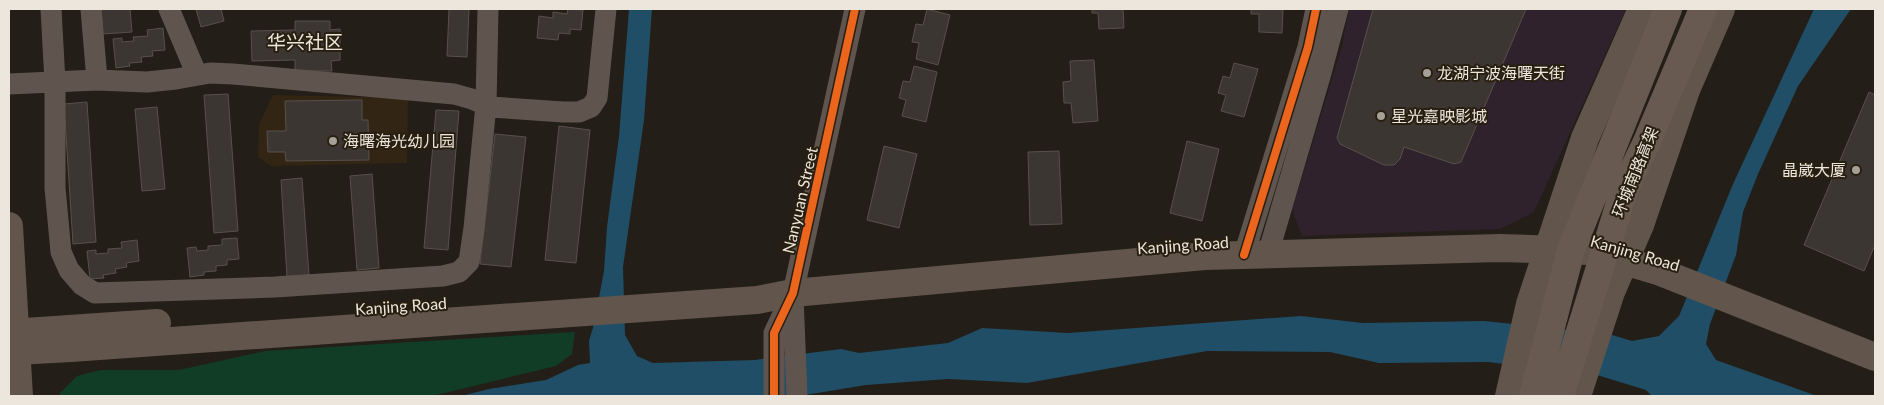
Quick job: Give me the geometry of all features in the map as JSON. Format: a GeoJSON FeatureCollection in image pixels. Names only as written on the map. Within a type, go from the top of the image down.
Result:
{"type":"FeatureCollection","features":[{"type":"Feature","properties":{"kind":"highway","name":"环城南路高架"},"geometry":{"type":"LineString","coordinates":[[1533,396],[1571,250],[1668,9]]}},
{"type":"Feature","properties":{"kind":"highway","name":"环城南路高架"},"geometry":{"type":"LineString","coordinates":[[1560,396],[1625,187],[1646,144],[1703,9]]}},
{"type":"Feature","properties":{"kind":"main road"},"geometry":{"type":"LineString","coordinates":[[1509,396],[1530,304],[1584,138],[1642,9]]}},
{"type":"Feature","properties":{"kind":"main road"},"geometry":{"type":"LineString","coordinates":[[1577,396],[1611,292],[1640,225],[1686,90],[1721,9]]}},
{"type":"Feature","properties":{"kind":"main road"},"geometry":{"type":"LineString","coordinates":[[9,226],[12,342],[19,396]]}},
{"type":"Feature","properties":{"kind":"main road","name":"Kanjing Road"},"geometry":{"type":"LineString","coordinates":[[12,342],[623,300],[757,300],[793,293],[1205,256],[1500,248],[1590,251],[1658,272],[1875,357]]}},
{"type":"Feature","properties":{"kind":"street"},"geometry":{"type":"LineString","coordinates":[[51,9],[55,82],[55,188],[61,252],[69,270],[82,285],[95,293],[275,287],[443,276],[459,272],[469,262],[474,228],[486,105],[488,9]]}},
{"type":"Feature","properties":{"kind":"street"},"geometry":{"type":"LineString","coordinates":[[91,9],[97,80]]}},
{"type":"Feature","properties":{"kind":"street"},"geometry":{"type":"LineString","coordinates":[[169,9],[197,76]]}},
{"type":"Feature","properties":{"kind":"street"},"geometry":{"type":"LineString","coordinates":[[9,84],[97,80],[147,82],[210,73],[233,74],[454,94],[491,107],[579,112],[591,107],[597,98],[606,9]]}},
{"type":"Feature","properties":{"kind":"street","name":"Nanyuan Street"},"geometry":{"type":"LineString","coordinates":[[774,396],[774,333],[793,293],[856,9]]}},
{"type":"Feature","properties":{"kind":"street"},"geometry":{"type":"LineString","coordinates":[[1256,255],[1316,9]]}},
{"type":"Feature","properties":{"kind":"street"},"geometry":{"type":"LineString","coordinates":[[1256,255],[1321,73],[1338,9]]}},
{"type":"Feature","properties":{"kind":"street","name":"Nanyuan Street"},"geometry":{"type":"LineString","coordinates":[[793,293],[797,396]]}},
{"type":"Feature","properties":{"kind":"shaded area"},"geometry":{"type":"Polygon","coordinates":[[[1349,9],[1626,9],[1534,212],[1500,229],[1302,236],[1292,210],[1342,46],[1349,9]]]}},
{"type":"Feature","properties":{"kind":"shaded area","name":"海曙海光幼儿园"},"geometry":{"type":"Polygon","coordinates":[[[273,95],[408,98],[407,163],[271,166],[258,157],[259,124],[273,95]]]}},
{"type":"Feature","properties":{"kind":"green space"},"geometry":{"type":"Polygon","coordinates":[[[575,332],[572,354],[556,366],[432,396],[59,396],[77,376],[101,370],[179,370],[265,351],[575,332]]]}},
{"type":"Feature","properties":{"kind":"water"},"geometry":{"type":"Polygon","coordinates":[[[629,9],[652,9],[644,120],[623,267],[625,335],[637,356],[653,363],[755,360],[841,349],[859,353],[948,343],[982,328],[1068,333],[1301,316],[1363,323],[1484,321],[1609,334],[1632,341],[1659,336],[1679,316],[1733,184],[1814,9],[1851,9],[1798,86],[1758,174],[1743,212],[1736,255],[1710,324],[1706,344],[1716,360],[1817,396],[1652,396],[1646,390],[1597,375],[1488,362],[1379,363],[1330,352],[1207,351],[1027,383],[948,379],[866,385],[799,396],[461,396],[489,389],[546,380],[578,365],[590,363],[589,341],[604,271],[607,227],[619,136],[629,9]]]}},
{"type":"Feature","properties":{"kind":"building"},"geometry":{"type":"Polygon","coordinates":[[[101,9],[130,9],[132,32],[103,34],[101,9]]]}},
{"type":"Feature","properties":{"kind":"building"},"geometry":{"type":"Polygon","coordinates":[[[196,9],[221,9],[224,21],[201,27],[196,9]]]}},
{"type":"Feature","properties":{"kind":"building"},"geometry":{"type":"Polygon","coordinates":[[[449,9],[469,9],[467,57],[447,56],[449,9]]]}},
{"type":"Feature","properties":{"kind":"building"},"geometry":{"type":"Polygon","coordinates":[[[568,9],[583,10],[581,30],[570,29],[570,34],[559,33],[558,40],[537,38],[539,16],[553,18],[553,12],[567,14],[568,9]]]}},
{"type":"Feature","properties":{"kind":"building"},"geometry":{"type":"Polygon","coordinates":[[[927,9],[950,15],[938,65],[916,59],[919,43],[912,42],[916,24],[923,25],[927,9]]]}},
{"type":"Feature","properties":{"kind":"building"},"geometry":{"type":"Polygon","coordinates":[[[1092,9],[1123,9],[1124,28],[1099,29],[1098,13],[1092,13],[1092,9]]]}},
{"type":"Feature","properties":{"kind":"building"},"geometry":{"type":"Polygon","coordinates":[[[1251,9],[1283,9],[1282,33],[1259,32],[1259,14],[1251,14],[1251,9]]]}},
{"type":"Feature","properties":{"kind":"building","name":"龙湖宁波海曙天街"},"geometry":{"type":"Polygon","coordinates":[[[1373,9],[1526,9],[1461,162],[1454,164],[1404,147],[1400,159],[1394,165],[1384,165],[1340,144],[1337,138],[1373,9]]]}},
{"type":"Feature","properties":{"kind":"building"},"geometry":{"type":"Polygon","coordinates":[[[295,21],[330,21],[330,30],[340,29],[340,60],[331,61],[332,71],[295,71],[295,60],[252,61],[251,31],[295,30],[295,21]]]}},
{"type":"Feature","properties":{"kind":"building"},"geometry":{"type":"Polygon","coordinates":[[[163,28],[165,50],[152,51],[153,56],[141,57],[142,62],[129,63],[130,66],[116,68],[113,39],[122,38],[122,42],[134,41],[133,37],[148,36],[147,30],[163,28]]]}},
{"type":"Feature","properties":{"kind":"building"},"geometry":{"type":"Polygon","coordinates":[[[1094,60],[1098,121],[1073,123],[1071,103],[1064,103],[1063,82],[1071,81],[1070,61],[1094,60]]]}},
{"type":"Feature","properties":{"kind":"building"},"geometry":{"type":"Polygon","coordinates":[[[1234,63],[1258,69],[1244,117],[1221,111],[1226,95],[1218,93],[1223,76],[1230,78],[1234,63]]]}},
{"type":"Feature","properties":{"kind":"building"},"geometry":{"type":"Polygon","coordinates":[[[914,66],[937,72],[926,122],[902,116],[906,100],[899,98],[903,81],[910,82],[914,66]]]}},
{"type":"Feature","properties":{"kind":"building","name":"晶崴大厦"},"geometry":{"type":"Polygon","coordinates":[[[1869,92],[1875,95],[1875,245],[1864,271],[1804,245],[1869,92]]]}},
{"type":"Feature","properties":{"kind":"building"},"geometry":{"type":"Polygon","coordinates":[[[228,94],[238,231],[214,233],[204,95],[228,94]]]}},
{"type":"Feature","properties":{"kind":"building"},"geometry":{"type":"Polygon","coordinates":[[[362,100],[362,120],[368,120],[369,160],[286,161],[285,152],[268,152],[267,131],[286,131],[285,101],[362,100]]]}},
{"type":"Feature","properties":{"kind":"building"},"geometry":{"type":"Polygon","coordinates":[[[87,102],[96,242],[73,244],[64,104],[87,102]]]}},
{"type":"Feature","properties":{"kind":"building"},"geometry":{"type":"Polygon","coordinates":[[[157,107],[165,189],[142,191],[135,109],[157,107]]]}},
{"type":"Feature","properties":{"kind":"building"},"geometry":{"type":"Polygon","coordinates":[[[436,110],[459,111],[448,250],[424,248],[436,110]]]}},
{"type":"Feature","properties":{"kind":"building"},"geometry":{"type":"Polygon","coordinates":[[[559,126],[590,130],[576,263],[545,260],[559,126]]]}},
{"type":"Feature","properties":{"kind":"building"},"geometry":{"type":"Polygon","coordinates":[[[495,134],[526,137],[511,267],[480,264],[495,134]]]}},
{"type":"Feature","properties":{"kind":"building"},"geometry":{"type":"Polygon","coordinates":[[[1187,141],[1219,149],[1202,221],[1170,213],[1187,141]]]}},
{"type":"Feature","properties":{"kind":"building"},"geometry":{"type":"Polygon","coordinates":[[[884,146],[917,154],[899,228],[867,220],[884,146]]]}},
{"type":"Feature","properties":{"kind":"building"},"geometry":{"type":"Polygon","coordinates":[[[1059,151],[1062,224],[1030,225],[1028,152],[1059,151]]]}},
{"type":"Feature","properties":{"kind":"building"},"geometry":{"type":"Polygon","coordinates":[[[372,174],[379,268],[357,270],[350,176],[372,174]]]}},
{"type":"Feature","properties":{"kind":"building"},"geometry":{"type":"Polygon","coordinates":[[[302,178],[309,275],[287,277],[281,180],[302,178]]]}},
{"type":"Feature","properties":{"kind":"building"},"geometry":{"type":"Polygon","coordinates":[[[237,238],[239,259],[227,260],[227,265],[216,266],[216,271],[204,272],[204,275],[190,277],[187,248],[196,247],[197,251],[208,250],[208,246],[222,245],[222,239],[237,238]]]}},
{"type":"Feature","properties":{"kind":"building"},"geometry":{"type":"Polygon","coordinates":[[[137,240],[139,261],[126,263],[127,267],[115,269],[116,273],[103,275],[104,278],[90,279],[87,251],[96,250],[96,254],[108,253],[108,249],[122,248],[121,242],[137,240]]]}},
{"type":"Feature","properties":{"kind":"cycle path"},"geometry":{"type":"LineString","coordinates":[[774,396],[774,333],[793,293],[855,9]]}},
{"type":"Feature","properties":{"kind":"cycle path"},"geometry":{"type":"LineString","coordinates":[[1244,255],[1308,47],[1316,9]]}},
{"type":"Feature","properties":{"kind":"place","name":"龙湖宁波海曙天街"},"geometry":{"type":"Point","coordinates":[1427,73]}},
{"type":"Feature","properties":{"kind":"place","name":"星光嘉映影城"},"geometry":{"type":"Point","coordinates":[1381,116]}},
{"type":"Feature","properties":{"kind":"place","name":"海曙海光幼儿园"},"geometry":{"type":"Point","coordinates":[333,141]}},
{"type":"Feature","properties":{"kind":"place","name":"晶崴大厦"},"geometry":{"type":"Point","coordinates":[1856,170]}},
{"type":"Feature","properties":{"kind":"district","name":"华兴社区"},"geometry":{"type":"Point","coordinates":[305,42]}}]}
